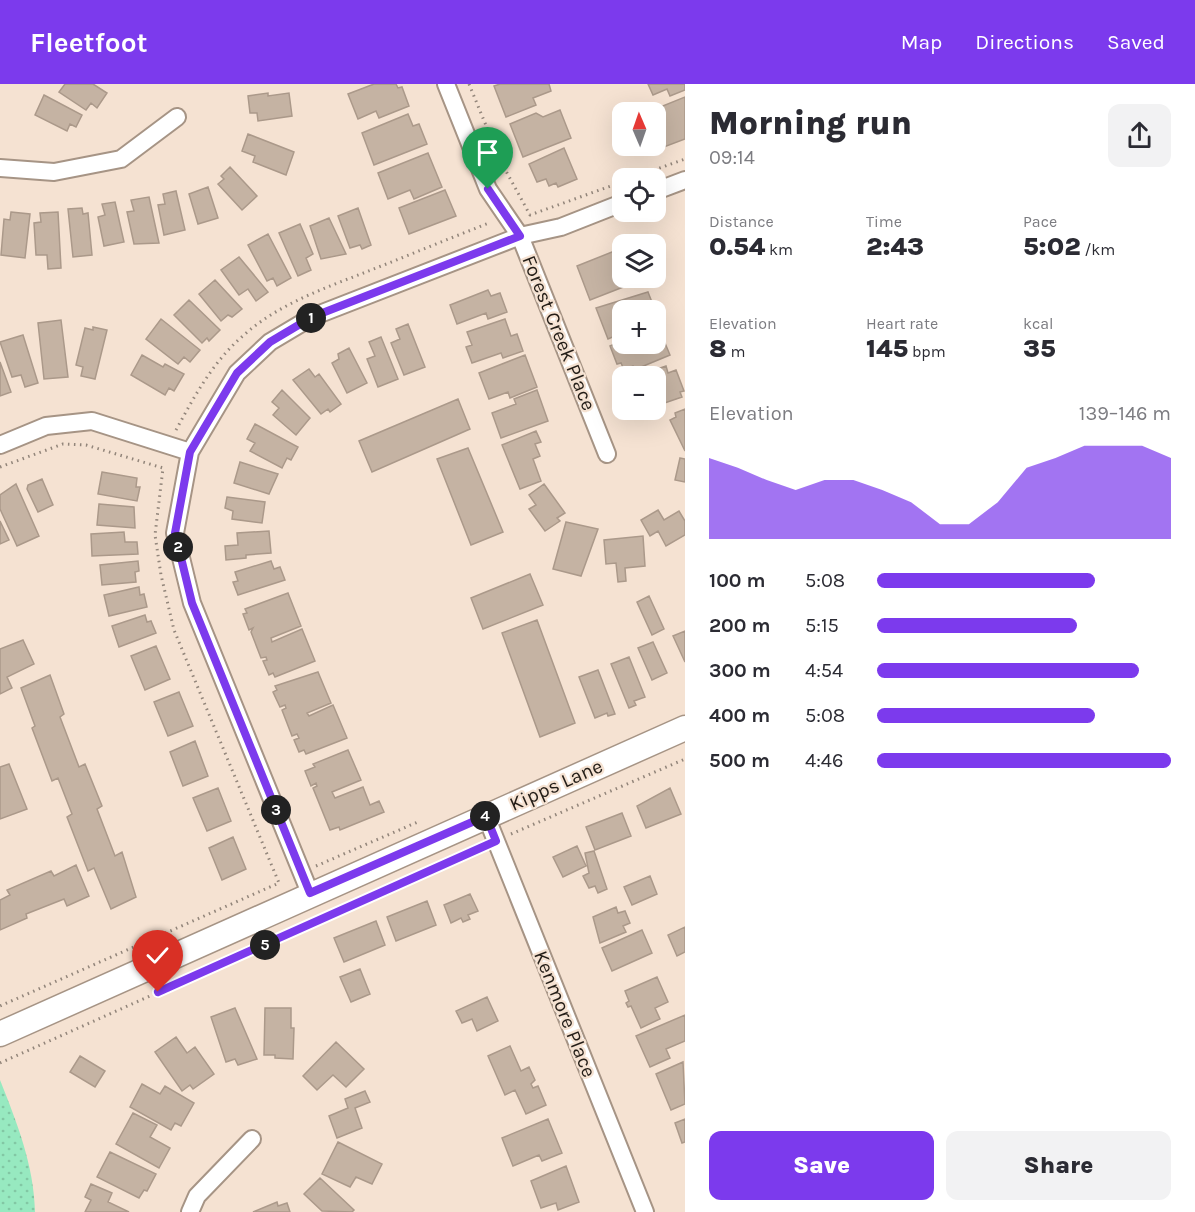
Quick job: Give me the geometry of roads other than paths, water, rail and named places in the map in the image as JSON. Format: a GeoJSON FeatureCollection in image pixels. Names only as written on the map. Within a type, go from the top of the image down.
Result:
{"type":"FeatureCollection","features":[{"type":"Feature","properties":{"kind":"street","name":"Forest Creek Place"},"geometry":{"type":"LineString","coordinates":[[446,84],[488,189],[520,236],[608,454]]}},
{"type":"Feature","properties":{"kind":"street"},"geometry":{"type":"LineString","coordinates":[[0,168],[54,171],[121,159],[177,117]]}},
{"type":"Feature","properties":{"kind":"street"},"geometry":{"type":"LineString","coordinates":[[666,187],[685,180]]}},
{"type":"Feature","properties":{"kind":"street"},"geometry":{"type":"LineString","coordinates":[[306,883],[192,603],[175,533],[190,452],[237,373],[270,342],[312,317],[520,236],[561,227],[612,207]]}},
{"type":"Feature","properties":{"kind":"street"},"geometry":{"type":"LineString","coordinates":[[0,445],[46,426],[92,422],[190,452]]}},
{"type":"Feature","properties":{"kind":"street","name":"Kipps Lane"},"geometry":{"type":"LineString","coordinates":[[0,1034],[306,883],[486,816],[685,728]]}},
{"type":"Feature","properties":{"kind":"street","name":"Kenmore Place"},"geometry":{"type":"LineString","coordinates":[[486,816],[645,1212]]}},
{"type":"Feature","properties":{"kind":"street"},"geometry":{"type":"LineString","coordinates":[[190,1212],[197,1196],[252,1139]]}}]}
